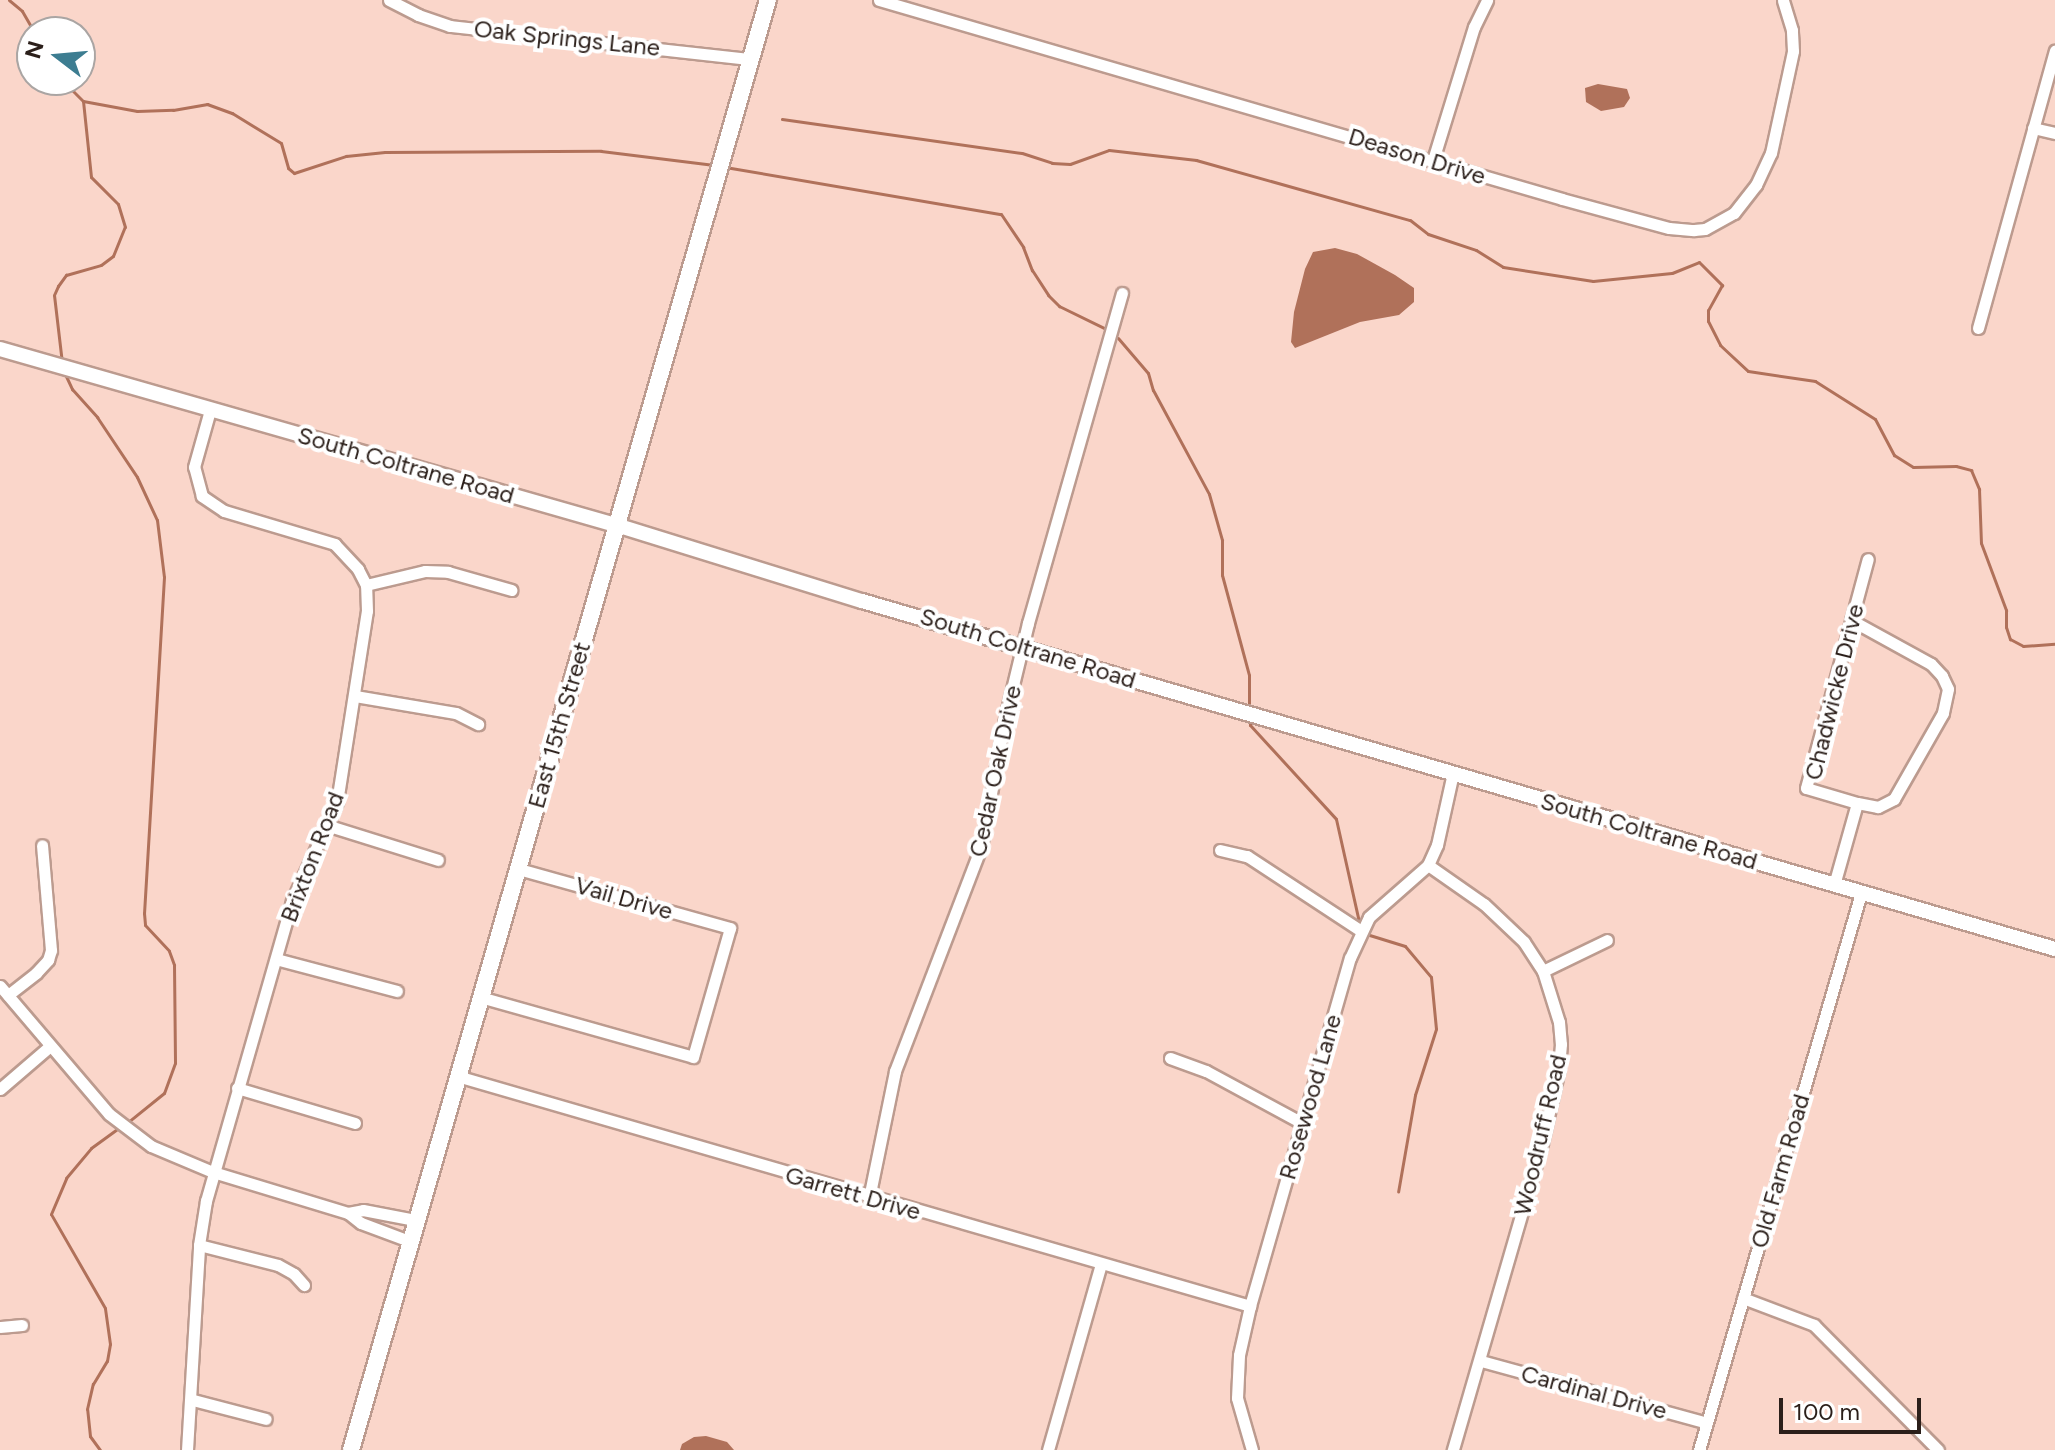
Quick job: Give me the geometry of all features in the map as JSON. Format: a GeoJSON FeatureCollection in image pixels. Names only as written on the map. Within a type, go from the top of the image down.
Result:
{"type":"FeatureCollection","features":[{"type":"Feature","properties":{"kind":"main road","name":"East 15th Street"},"geometry":{"type":"LineString","coordinates":[[351,1450],[768,0]]}},
{"type":"Feature","properties":{"kind":"main road","name":"South Coltrane Road"},"geometry":{"type":"LineString","coordinates":[[0,349],[616,525],[2055,949]]}},
{"type":"Feature","properties":{"kind":"street","name":"Oak Springs Lane"},"geometry":{"type":"LineString","coordinates":[[389,0],[418,15],[450,26],[750,59]]}},
{"type":"Feature","properties":{"kind":"street","name":"Deason Drive"},"geometry":{"type":"LineString","coordinates":[[879,0],[1669,228],[1694,230],[1714,225],[1734,213],[1748,195],[1771,153],[1793,51],[1792,30],[1783,0]]}},
{"type":"Feature","properties":{"kind":"street"},"geometry":{"type":"LineString","coordinates":[[1433,160],[1474,27],[1487,0]]}},
{"type":"Feature","properties":{"kind":"street"},"geometry":{"type":"LineString","coordinates":[[1978,328],[2055,51]]}},
{"type":"Feature","properties":{"kind":"street"},"geometry":{"type":"LineString","coordinates":[[2033,128],[2055,133]]}},
{"type":"Feature","properties":{"kind":"street","name":"Cedar Oak Drive"},"geometry":{"type":"LineString","coordinates":[[869,1198],[884,1116],[899,1059],[963,901],[981,847],[1022,647],[1122,293]]}},
{"type":"Feature","properties":{"kind":"street"},"geometry":{"type":"LineString","coordinates":[[210,410],[194,467],[202,496],[224,511],[335,544],[346,553],[366,585],[425,571],[448,572],[511,590]]}},
{"type":"Feature","properties":{"kind":"street","name":"Chadwicke Drive"},"geometry":{"type":"LineString","coordinates":[[1857,803],[1806,788],[1868,559]]}},
{"type":"Feature","properties":{"kind":"street","name":"Brixton Road"},"geometry":{"type":"LineString","coordinates":[[187,1450],[193,1400],[199,1245],[213,1172],[300,879],[329,826],[337,802],[367,611],[366,585]]}},
{"type":"Feature","properties":{"kind":"street"},"geometry":{"type":"LineString","coordinates":[[1834,885],[1857,803],[1878,807],[1894,799],[1943,713],[1948,689],[1931,664],[1851,620]]}},
{"type":"Feature","properties":{"kind":"street"},"geometry":{"type":"LineString","coordinates":[[355,696],[456,713],[478,724]]}},
{"type":"Feature","properties":{"kind":"street"},"geometry":{"type":"LineString","coordinates":[[1428,865],[1437,845],[1453,773]]}},
{"type":"Feature","properties":{"kind":"street"},"geometry":{"type":"LineString","coordinates":[[329,826],[438,860]]}},
{"type":"Feature","properties":{"kind":"street"},"geometry":{"type":"LineString","coordinates":[[42,845],[51,950],[48,960],[36,973],[4,990],[109,1114],[133,1134],[176,1158],[348,1213],[361,1223],[409,1241]]}},
{"type":"Feature","properties":{"kind":"street"},"geometry":{"type":"LineString","coordinates":[[1220,850],[1247,856],[1362,928]]}},
{"type":"Feature","properties":{"kind":"street","name":"Rosewood Lane"},"geometry":{"type":"LineString","coordinates":[[1252,1450],[1237,1388],[1239,1355],[1302,1123],[1362,928],[1389,896],[1428,865]]}},
{"type":"Feature","properties":{"kind":"street","name":"Woodruff Road"},"geometry":{"type":"LineString","coordinates":[[1428,865],[1494,914],[1524,942],[1543,971],[1559,1022],[1559,1069],[1542,1143],[1453,1450]]}},
{"type":"Feature","properties":{"kind":"street","name":"Vail Drive"},"geometry":{"type":"LineString","coordinates":[[480,997],[693,1057],[730,928],[518,869]]}},
{"type":"Feature","properties":{"kind":"street","name":"Old Farm Road"},"geometry":{"type":"LineString","coordinates":[[1699,1450],[1861,893]]}},
{"type":"Feature","properties":{"kind":"street"},"geometry":{"type":"LineString","coordinates":[[1543,971],[1607,940]]}},
{"type":"Feature","properties":{"kind":"street"},"geometry":{"type":"LineString","coordinates":[[276,959],[397,991]]}},
{"type":"Feature","properties":{"kind":"street"},"geometry":{"type":"LineString","coordinates":[[0,1089],[50,1046]]}},
{"type":"Feature","properties":{"kind":"street"},"geometry":{"type":"LineString","coordinates":[[1170,1058],[1206,1071],[1302,1123]]}},
{"type":"Feature","properties":{"kind":"street","name":"Garrett Drive"},"geometry":{"type":"LineString","coordinates":[[457,1076],[869,1198],[1250,1306]]}},
{"type":"Feature","properties":{"kind":"street"},"geometry":{"type":"LineString","coordinates":[[237,1088],[355,1123]]}},
{"type":"Feature","properties":{"kind":"street"},"geometry":{"type":"LineString","coordinates":[[348,1213],[363,1210],[415,1220]]}},
{"type":"Feature","properties":{"kind":"street"},"geometry":{"type":"LineString","coordinates":[[199,1245],[278,1265],[294,1274],[304,1285]]}},
{"type":"Feature","properties":{"kind":"street"},"geometry":{"type":"LineString","coordinates":[[1048,1450],[1101,1264]]}},
{"type":"Feature","properties":{"kind":"street"},"geometry":{"type":"LineString","coordinates":[[1743,1298],[1814,1325],[1938,1450]]}},
{"type":"Feature","properties":{"kind":"street"},"geometry":{"type":"LineString","coordinates":[[0,1327],[22,1325]]}},
{"type":"Feature","properties":{"kind":"street","name":"Cardinal Drive"},"geometry":{"type":"LineString","coordinates":[[1481,1361],[1707,1423]]}},
{"type":"Feature","properties":{"kind":"street"},"geometry":{"type":"LineString","coordinates":[[193,1400],[266,1419]]}},
{"type":"Feature","properties":{"kind":"shaded area"},"geometry":{"type":"Polygon","coordinates":[[[1598,84],[1627,89],[1630,98],[1624,107],[1601,111],[1586,102],[1585,88],[1598,84]]]}},
{"type":"Feature","properties":{"kind":"shaded area"},"geometry":{"type":"Polygon","coordinates":[[[1335,248],[1357,254],[1395,275],[1414,288],[1414,302],[1399,315],[1360,322],[1295,348],[1291,342],[1294,312],[1305,269],[1313,252],[1335,248]]]}},
{"type":"Feature","properties":{"kind":"shaded area"},"geometry":{"type":"Polygon","coordinates":[[[706,1436],[727,1442],[734,1450],[680,1450],[682,1444],[694,1437],[706,1436]]]}},
{"type":"Feature","properties":{"kind":"waterway"},"geometry":{"type":"LineString","coordinates":[[9,0],[25,16]]}},
{"type":"Feature","properties":{"kind":"waterway"},"geometry":{"type":"LineString","coordinates":[[78,96],[83,101]]}},
{"type":"Feature","properties":{"kind":"waterway"},"geometry":{"type":"LineString","coordinates":[[83,101],[137,111],[173,110],[207,104],[232,113],[281,143],[288,168],[294,173],[346,156],[385,152],[601,151],[714,165]]}},
{"type":"Feature","properties":{"kind":"waterway"},"geometry":{"type":"LineString","coordinates":[[62,363],[54,295],[58,286],[66,275],[101,265],[113,256],[125,227],[118,204],[91,177],[83,101]]}},
{"type":"Feature","properties":{"kind":"waterway"},"geometry":{"type":"LineString","coordinates":[[782,119],[1022,153],[1052,163],[1070,164],[1109,150],[1196,160],[1410,220],[1428,234],[1476,250],[1503,267],[1593,281],[1672,273],[1699,262],[1722,285],[1708,310],[1708,321],[1720,345],[1748,371],[1815,381],[1875,419],[1894,455],[1913,467],[1956,466],[1971,470],[1979,489],[1981,543],[2006,610],[2010,639],[2023,646],[2055,644]]}},
{"type":"Feature","properties":{"kind":"waterway"},"geometry":{"type":"LineString","coordinates":[[725,167],[1001,214],[1023,247],[1032,270],[1048,295],[1059,306],[1108,330]]}},
{"type":"Feature","properties":{"kind":"waterway"},"geometry":{"type":"LineString","coordinates":[[1118,338],[1148,373],[1153,390],[1209,494],[1222,540],[1222,575],[1249,675],[1249,711]]}},
{"type":"Feature","properties":{"kind":"waterway"},"geometry":{"type":"LineString","coordinates":[[65,374],[72,389],[97,417],[137,477],[157,520],[164,577],[144,913],[145,925],[169,951],[174,965],[175,1063],[164,1093],[128,1122]]}},
{"type":"Feature","properties":{"kind":"waterway"},"geometry":{"type":"LineString","coordinates":[[1250,718],[1250,725],[1336,819],[1360,926]]}},
{"type":"Feature","properties":{"kind":"waterway"},"geometry":{"type":"LineString","coordinates":[[1363,933],[1405,946],[1431,977],[1436,1029],[1415,1095],[1398,1192]]}},
{"type":"Feature","properties":{"kind":"waterway"},"geometry":{"type":"LineString","coordinates":[[100,1450],[90,1436],[87,1409],[93,1384],[107,1361],[110,1344],[105,1308],[51,1214],[66,1178],[91,1148],[121,1126]]}}]}
